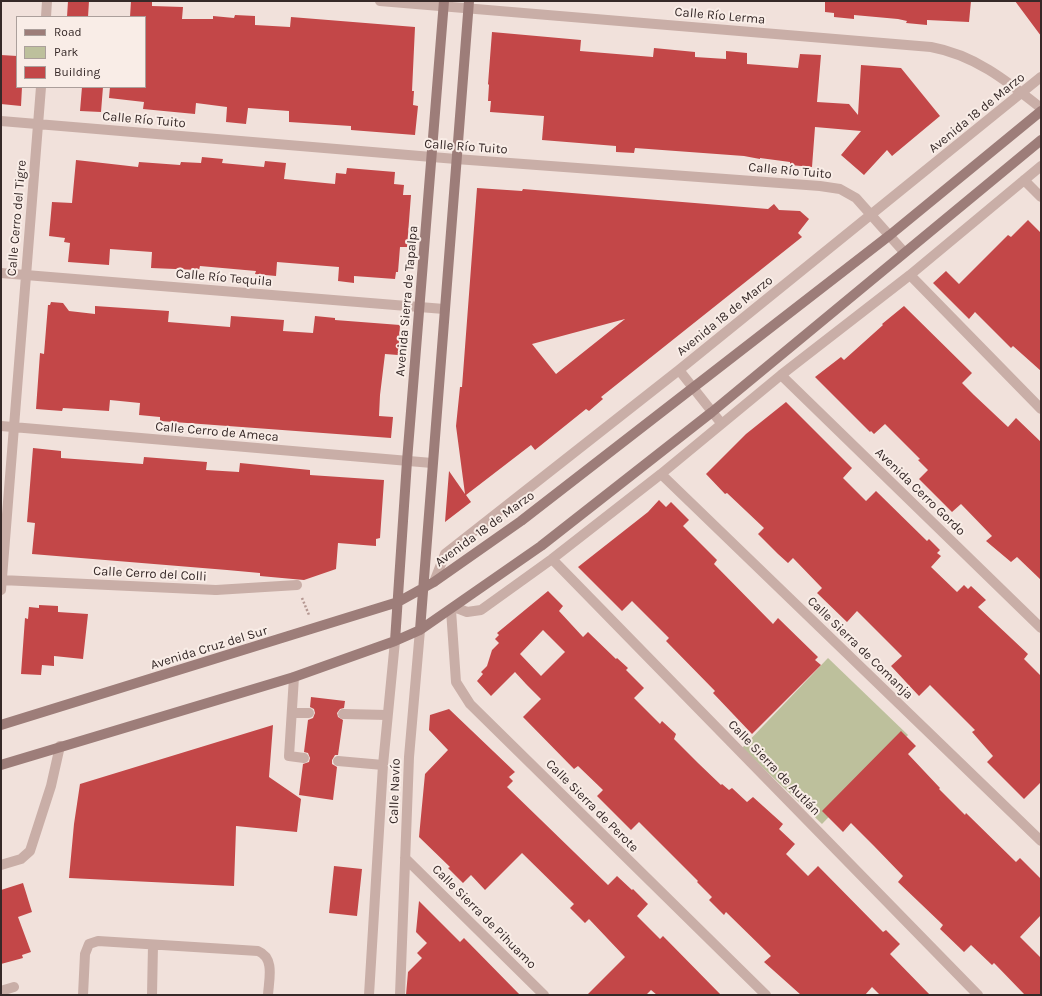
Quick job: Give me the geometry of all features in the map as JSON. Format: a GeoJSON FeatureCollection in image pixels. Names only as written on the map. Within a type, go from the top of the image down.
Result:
{"type":"FeatureCollection","features":[{"type":"Feature","properties":{"kind":"main road","name":"Avenida Sierra de Tapalpa"},"geometry":{"type":"LineString","coordinates":[[398,602],[407,461],[444,3]]}},
{"type":"Feature","properties":{"kind":"main road"},"geometry":{"type":"LineString","coordinates":[[423,589],[468,5]]}},
{"type":"Feature","properties":{"kind":"main road","name":"Avenida 18 de Marzo"},"geometry":{"type":"LineString","coordinates":[[423,589],[521,520],[692,386],[890,235],[1041,110]]}},
{"type":"Feature","properties":{"kind":"main road"},"geometry":{"type":"LineString","coordinates":[[1,765],[60,746],[294,677],[395,641],[420,630],[541,546],[712,412],[1041,140]]}},
{"type":"Feature","properties":{"kind":"main road","name":"Avenida Cruz del Sur"},"geometry":{"type":"LineString","coordinates":[[1,725],[398,602],[423,589]]}},
{"type":"Feature","properties":{"kind":"main road","name":"Calle Navío"},"geometry":{"type":"LineString","coordinates":[[420,630],[423,589]]}},
{"type":"Feature","properties":{"kind":"main road","name":"Calle Navío"},"geometry":{"type":"LineString","coordinates":[[395,641],[398,602]]}},
{"type":"Feature","properties":{"kind":"street"},"geometry":{"type":"LineString","coordinates":[[46,16],[47,1]]}},
{"type":"Feature","properties":{"kind":"street","name":"Calle Río Lerma"},"geometry":{"type":"LineString","coordinates":[[380,1],[468,5],[931,47],[952,51],[972,60],[1022,93],[1041,110]]}},
{"type":"Feature","properties":{"kind":"street","name":"Avenida 18 de Marzo"},"geometry":{"type":"LineString","coordinates":[[434,582],[445,554],[679,370],[1041,77]]}},
{"type":"Feature","properties":{"kind":"street","name":"Calle Cerro del Tigre"},"geometry":{"type":"LineString","coordinates":[[1,583],[41,88]]}},
{"type":"Feature","properties":{"kind":"street","name":"Calle Río Tuito"},"geometry":{"type":"LineString","coordinates":[[1,121],[456,159],[820,186],[840,190],[856,198],[872,214],[904,252]]}},
{"type":"Feature","properties":{"kind":"street"},"geometry":{"type":"LineString","coordinates":[[452,609],[467,612],[481,610],[552,559],[660,474],[781,374],[910,275],[1041,166]]}},
{"type":"Feature","properties":{"kind":"street"},"geometry":{"type":"LineString","coordinates":[[1024,180],[1041,197]]}},
{"type":"Feature","properties":{"kind":"street","name":"Calle Río Tequila"},"geometry":{"type":"LineString","coordinates":[[1,273],[444,308]]}},
{"type":"Feature","properties":{"kind":"street"},"geometry":{"type":"LineString","coordinates":[[910,275],[1041,409]]}},
{"type":"Feature","properties":{"kind":"street"},"geometry":{"type":"LineString","coordinates":[[679,370],[722,423]]}},
{"type":"Feature","properties":{"kind":"street","name":"Avenida Cerro Gordo"},"geometry":{"type":"LineString","coordinates":[[781,374],[1041,628]]}},
{"type":"Feature","properties":{"kind":"street","name":"Calle Cerro de Ameca"},"geometry":{"type":"LineString","coordinates":[[1,426],[432,463]]}},
{"type":"Feature","properties":{"kind":"street","name":"Calle Sierra de Comanja"},"geometry":{"type":"LineString","coordinates":[[660,474],[1041,841]]}},
{"type":"Feature","properties":{"kind":"street","name":"Calle Sierra de Autlán"},"geometry":{"type":"LineString","coordinates":[[552,559],[978,995]]}},
{"type":"Feature","properties":{"kind":"street","name":"Calle Cerro del Colli"},"geometry":{"type":"LineString","coordinates":[[1,583],[216,590],[297,585]]}},
{"type":"Feature","properties":{"kind":"street","name":"Calle Sierra de Perote"},"geometry":{"type":"LineString","coordinates":[[452,609],[456,682],[470,704],[766,995]]}},
{"type":"Feature","properties":{"kind":"street","name":"Calle Navío"},"geometry":{"type":"LineString","coordinates":[[400,995],[409,757],[420,630]]}},
{"type":"Feature","properties":{"kind":"street","name":"Calle Navío"},"geometry":{"type":"LineString","coordinates":[[369,995],[386,715],[395,641]]}},
{"type":"Feature","properties":{"kind":"street"},"geometry":{"type":"LineString","coordinates":[[294,677],[289,756],[304,758]]}},
{"type":"Feature","properties":{"kind":"street"},"geometry":{"type":"LineString","coordinates":[[292,713],[309,713]]}},
{"type":"Feature","properties":{"kind":"street"},"geometry":{"type":"LineString","coordinates":[[343,714],[386,715]]}},
{"type":"Feature","properties":{"kind":"street"},"geometry":{"type":"LineString","coordinates":[[1,865],[21,859],[30,851],[51,786],[60,746]]}},
{"type":"Feature","properties":{"kind":"street"},"geometry":{"type":"LineString","coordinates":[[338,762],[383,765]]}},
{"type":"Feature","properties":{"kind":"street","name":"Calle Sierra de Pihuamo"},"geometry":{"type":"LineString","coordinates":[[405,858],[544,995]]}},
{"type":"Feature","properties":{"kind":"street"},"geometry":{"type":"LineString","coordinates":[[83,995],[85,954],[89,944],[98,941],[258,951],[263,953],[269,961],[268,995]]}},
{"type":"Feature","properties":{"kind":"street"},"geometry":{"type":"LineString","coordinates":[[152,995],[153,945]]}},
{"type":"Feature","properties":{"kind":"street"},"geometry":{"type":"LineString","coordinates":[[1,991],[14,987]]}},
{"type":"Feature","properties":{"kind":"path"},"geometry":{"type":"LineString","coordinates":[[297,585],[314,629]]}},
{"type":"Feature","properties":{"kind":"green space"},"geometry":{"type":"Polygon","coordinates":[[[828,658],[908,735],[822,824],[742,748],[828,658]]]}},
{"type":"Feature","properties":{"kind":"building"},"geometry":{"type":"Polygon","coordinates":[[[68,1],[89,1],[88,16],[67,16],[68,1]]]}},
{"type":"Feature","properties":{"kind":"building"},"geometry":{"type":"Polygon","coordinates":[[[131,1],[152,1],[152,6],[183,7],[182,19],[213,19],[213,16],[234,18],[235,15],[255,16],[255,25],[290,27],[291,17],[415,27],[412,91],[414,91],[413,105],[418,106],[415,135],[351,130],[351,126],[289,122],[289,111],[248,108],[246,124],[226,122],[227,107],[196,103],[195,114],[143,109],[144,102],[109,98],[110,88],[146,88],[146,16],[130,16],[131,1]]]}},
{"type":"Feature","properties":{"kind":"building"},"geometry":{"type":"Polygon","coordinates":[[[825,1],[971,1],[969,22],[927,20],[927,25],[906,23],[907,21],[898,19],[854,15],[854,19],[834,17],[834,13],[825,12],[825,1]]]}},
{"type":"Feature","properties":{"kind":"building"},"geometry":{"type":"Polygon","coordinates":[[[1015,1],[1041,1],[1041,36],[1015,1]]]}},
{"type":"Feature","properties":{"kind":"building"},"geometry":{"type":"Polygon","coordinates":[[[492,32],[581,40],[580,51],[653,57],[654,48],[695,52],[695,57],[726,59],[726,51],[747,53],[747,64],[798,68],[800,54],[821,55],[817,102],[849,104],[858,115],[861,65],[901,68],[940,116],[892,156],[887,150],[864,175],[841,155],[861,131],[815,127],[812,167],[790,165],[790,162],[744,156],[635,148],[634,153],[616,152],[616,146],[542,140],[544,116],[490,112],[491,101],[488,101],[488,84],[492,32]]]}},
{"type":"Feature","properties":{"kind":"building"},"geometry":{"type":"Polygon","coordinates":[[[1,55],[16,56],[16,88],[22,88],[21,106],[1,104],[1,55]]]}},
{"type":"Feature","properties":{"kind":"building"},"geometry":{"type":"Polygon","coordinates":[[[82,88],[103,88],[101,112],[80,111],[82,88]]]}},
{"type":"Feature","properties":{"kind":"building"},"geometry":{"type":"Polygon","coordinates":[[[202,157],[223,159],[222,163],[264,167],[265,161],[286,163],[284,179],[335,184],[336,173],[346,174],[347,168],[395,172],[394,184],[404,185],[403,195],[411,195],[407,247],[400,247],[398,272],[396,272],[395,279],[354,276],[354,283],[338,281],[339,267],[277,262],[276,276],[255,274],[256,271],[200,266],[199,270],[151,268],[152,252],[110,249],[109,265],[68,262],[70,243],[64,242],[65,238],[49,236],[52,202],[72,203],[76,160],[138,167],[139,162],[180,165],[181,162],[201,163],[202,157]]]}},
{"type":"Feature","properties":{"kind":"building"},"geometry":{"type":"Polygon","coordinates":[[[477,188],[522,191],[523,189],[768,209],[774,204],[779,210],[800,211],[809,219],[798,233],[802,237],[601,397],[603,399],[589,411],[586,409],[535,450],[531,445],[466,495],[471,502],[445,522],[449,471],[465,494],[456,426],[460,387],[462,387],[477,188]],[[625,319],[532,344],[556,374],[625,319]]]}},
{"type":"Feature","properties":{"kind":"building"},"geometry":{"type":"Polygon","coordinates":[[[1028,220],[1041,233],[1041,371],[1013,346],[1011,348],[975,312],[969,319],[933,283],[946,271],[959,284],[1008,235],[1011,237],[1028,220]]]}},
{"type":"Feature","properties":{"kind":"building"},"geometry":{"type":"Polygon","coordinates":[[[51,302],[63,303],[69,311],[95,314],[95,306],[169,311],[168,322],[230,327],[231,316],[284,320],[283,331],[313,333],[315,316],[335,318],[335,320],[400,325],[398,355],[385,354],[380,395],[379,416],[393,417],[391,438],[160,421],[160,417],[139,415],[140,403],[110,400],[109,411],[63,408],[62,411],[36,409],[40,353],[44,354],[48,305],[50,305],[51,302]]]}},
{"type":"Feature","properties":{"kind":"building"},"geometry":{"type":"Polygon","coordinates":[[[904,306],[972,373],[962,383],[974,395],[1008,427],[1016,418],[1041,442],[1041,580],[1017,557],[1011,562],[986,541],[992,536],[961,504],[952,512],[919,479],[928,470],[918,460],[920,459],[885,424],[874,434],[871,431],[870,432],[815,377],[841,357],[844,360],[883,325],[882,324],[904,306]]]}},
{"type":"Feature","properties":{"kind":"building"},"geometry":{"type":"Polygon","coordinates":[[[786,402],[852,468],[843,478],[866,501],[876,491],[927,541],[929,539],[940,550],[937,553],[941,556],[931,567],[957,592],[964,585],[968,589],[971,586],[986,600],[978,607],[1028,654],[1024,659],[1041,676],[1041,782],[1024,799],[987,762],[993,756],[972,732],[975,730],[930,685],[919,696],[891,666],[902,656],[857,611],[847,622],[817,593],[822,588],[793,558],[788,563],[778,554],[758,534],[764,528],[727,493],[725,494],[706,474],[746,434],[786,402]]]}},
{"type":"Feature","properties":{"kind":"building"},"geometry":{"type":"Polygon","coordinates":[[[33,448],[61,451],[61,458],[143,464],[144,457],[207,462],[206,470],[239,472],[240,463],[310,470],[310,475],[384,480],[380,538],[376,539],[376,546],[338,543],[336,569],[304,580],[260,576],[260,573],[32,554],[35,523],[27,522],[33,448]]]}},
{"type":"Feature","properties":{"kind":"building"},"geometry":{"type":"Polygon","coordinates":[[[659,500],[666,507],[671,502],[689,520],[683,526],[717,560],[714,564],[773,624],[778,618],[818,657],[815,660],[821,665],[752,734],[713,693],[715,691],[666,641],[669,638],[632,601],[622,611],[578,567],[648,512],[659,500]]]}},
{"type":"Feature","properties":{"kind":"building"},"geometry":{"type":"Polygon","coordinates":[[[548,591],[563,606],[559,611],[583,637],[588,632],[616,659],[617,658],[628,668],[626,670],[644,688],[634,698],[660,724],[662,721],[676,734],[674,739],[698,763],[721,785],[722,784],[729,790],[732,788],[747,802],[753,797],[783,824],[779,829],[795,844],[786,854],[808,876],[818,866],[883,932],[886,930],[900,944],[890,954],[930,995],[880,995],[872,987],[865,995],[801,995],[764,962],[771,956],[726,912],[724,915],[709,900],[712,897],[697,882],[698,881],[639,822],[631,830],[597,796],[603,790],[578,766],[574,769],[523,717],[541,699],[515,672],[491,696],[477,681],[483,674],[481,672],[487,666],[492,650],[499,643],[495,639],[499,635],[497,633],[548,591]],[[543,630],[520,654],[541,676],[565,652],[543,630]]]}},
{"type":"Feature","properties":{"kind":"building"},"geometry":{"type":"Polygon","coordinates":[[[39,605],[58,606],[58,612],[88,614],[83,659],[54,656],[54,666],[42,665],[41,675],[21,674],[25,618],[28,619],[29,607],[39,608],[39,605]]]}},
{"type":"Feature","properties":{"kind":"building"},"geometry":{"type":"Polygon","coordinates":[[[311,697],[345,701],[344,708],[340,709],[337,713],[338,717],[343,720],[338,755],[335,755],[332,760],[332,764],[337,767],[333,800],[299,795],[303,764],[309,762],[310,758],[308,753],[304,752],[308,720],[313,718],[315,713],[314,709],[310,707],[311,697]]]}},
{"type":"Feature","properties":{"kind":"building"},"geometry":{"type":"Polygon","coordinates":[[[449,709],[515,772],[509,777],[513,781],[507,787],[608,885],[617,876],[632,890],[633,889],[648,904],[637,916],[660,939],[663,936],[721,995],[657,995],[651,990],[646,995],[587,995],[625,957],[589,919],[585,923],[570,908],[574,904],[522,853],[485,890],[471,875],[463,883],[448,868],[450,867],[419,837],[425,774],[448,750],[429,730],[430,715],[449,709]]]}},
{"type":"Feature","properties":{"kind":"building"},"geometry":{"type":"Polygon","coordinates":[[[273,725],[269,777],[301,799],[297,832],[236,826],[234,886],[69,878],[74,824],[80,784],[273,725]]]}},
{"type":"Feature","properties":{"kind":"building"},"geometry":{"type":"Polygon","coordinates":[[[901,731],[916,746],[908,754],[940,788],[939,789],[1016,862],[1020,858],[1041,879],[1041,915],[1020,937],[1041,958],[1041,995],[1025,995],[994,963],[992,965],[971,945],[964,952],[940,929],[943,925],[898,882],[903,876],[851,823],[843,832],[822,811],[901,731]]]}},
{"type":"Feature","properties":{"kind":"building"},"geometry":{"type":"Polygon","coordinates":[[[334,866],[362,869],[357,916],[329,913],[334,866]]]}},
{"type":"Feature","properties":{"kind":"building"},"geometry":{"type":"Polygon","coordinates":[[[23,883],[32,912],[18,917],[31,952],[22,955],[23,958],[1,964],[1,890],[23,883]]]}},
{"type":"Feature","properties":{"kind":"building"},"geometry":{"type":"Polygon","coordinates":[[[419,901],[460,942],[464,938],[520,995],[406,995],[408,972],[422,958],[417,953],[427,943],[416,932],[419,901]]]}}]}
